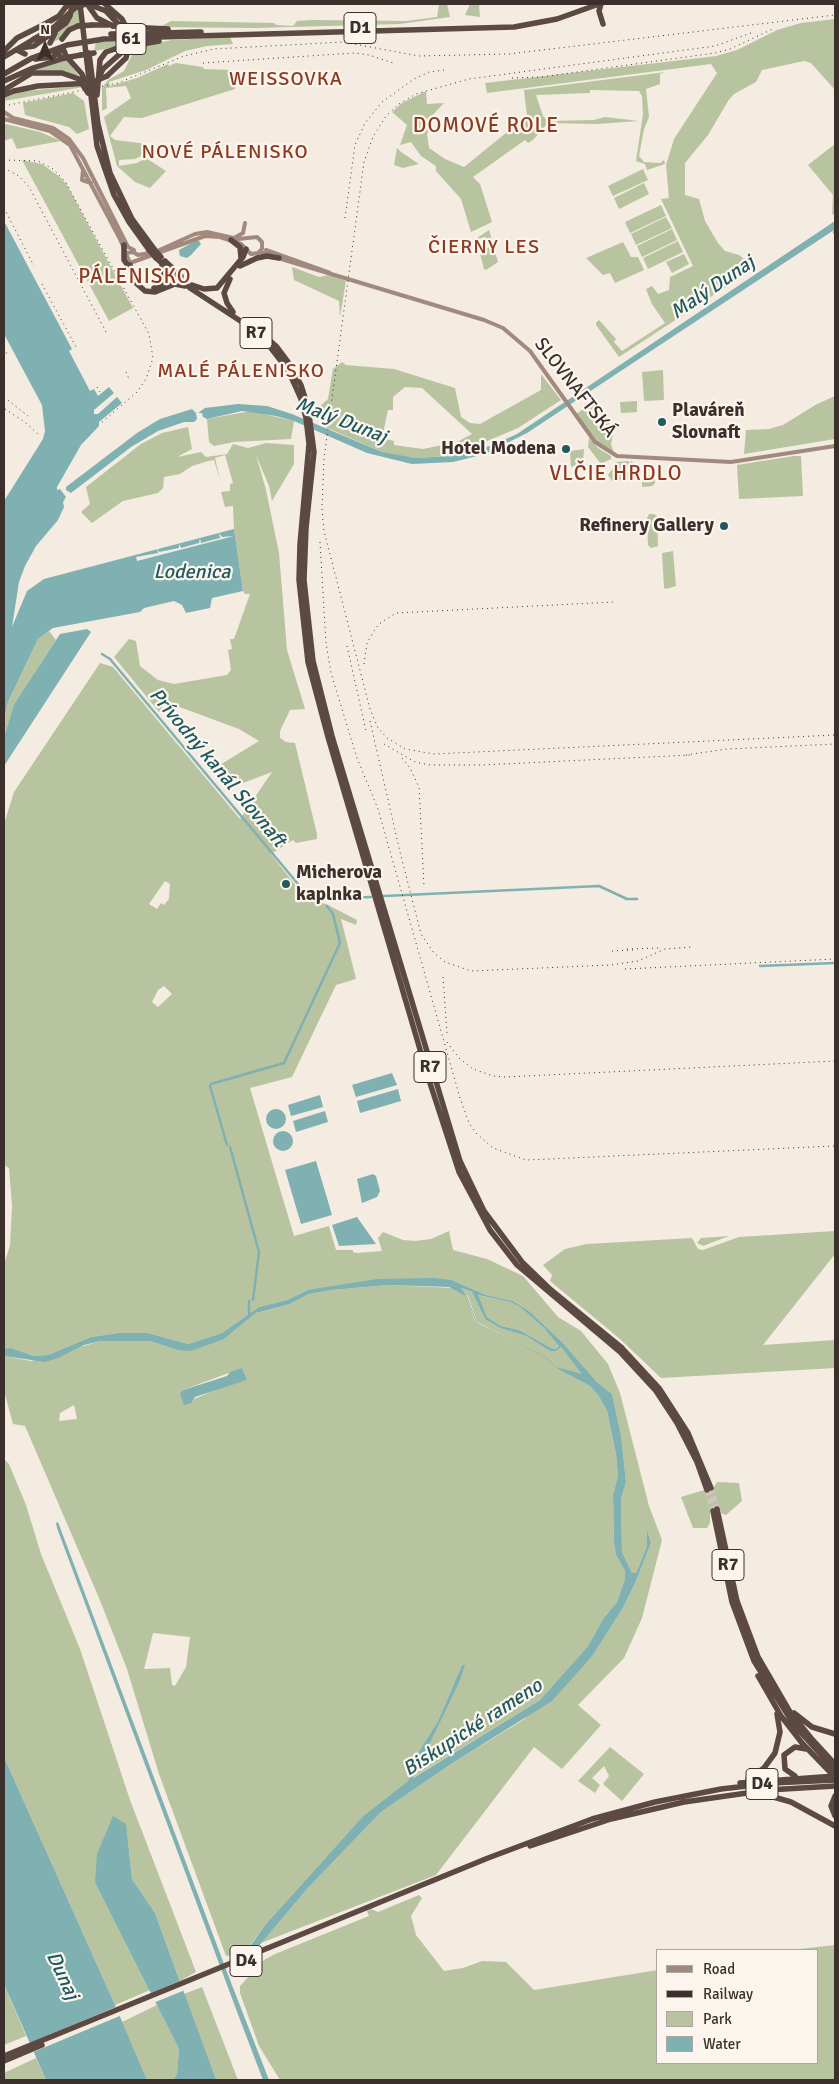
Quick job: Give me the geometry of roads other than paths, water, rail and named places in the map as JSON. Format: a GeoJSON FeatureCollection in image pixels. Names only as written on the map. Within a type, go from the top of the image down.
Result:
{"type":"FeatureCollection","features":[{"type":"Feature","properties":{"kind":"highway"},"geometry":{"type":"LineString","coordinates":[[13,49],[18,38],[58,16],[70,4]]}},
{"type":"Feature","properties":{"kind":"highway"},"geometry":{"type":"LineString","coordinates":[[13,49],[34,46],[69,19],[70,4]]}},
{"type":"Feature","properties":{"kind":"highway","name":"R7"},"geometry":{"type":"LineString","coordinates":[[80,4],[95,139],[110,186],[129,222],[151,250],[178,279],[233,312],[257,329],[276,346],[292,369],[302,396],[312,452],[302,562],[304,636],[316,694],[437,1106],[460,1172],[490,1230],[517,1265],[620,1352],[656,1391],[677,1423],[709,1489]]}},
{"type":"Feature","properties":{"kind":"highway"},"geometry":{"type":"LineString","coordinates":[[86,4],[97,18],[112,26]]}},
{"type":"Feature","properties":{"kind":"highway"},"geometry":{"type":"LineString","coordinates":[[50,43],[55,29],[71,10],[86,4],[96,5],[111,14],[124,31]]}},
{"type":"Feature","properties":{"kind":"highway","name":"R7"},"geometry":{"type":"LineString","coordinates":[[86,4],[95,105],[102,146],[114,184],[151,250]]}},
{"type":"Feature","properties":{"kind":"highway","name":"61"},"geometry":{"type":"LineString","coordinates":[[4,95],[38,86],[91,83],[107,76],[126,58],[131,37],[126,24],[105,4]]}},
{"type":"Feature","properties":{"kind":"highway"},"geometry":{"type":"LineString","coordinates":[[590,6],[597,12],[602,24],[599,11],[600,4]]}},
{"type":"Feature","properties":{"kind":"highway","name":"D1"},"geometry":{"type":"LineString","coordinates":[[4,70],[30,55],[66,41],[104,35],[463,28],[536,20],[600,4]]}},
{"type":"Feature","properties":{"kind":"highway"},"geometry":{"type":"LineString","coordinates":[[62,39],[69,30],[78,26],[92,25],[112,26],[159,35]]}},
{"type":"Feature","properties":{"kind":"highway"},"geometry":{"type":"LineString","coordinates":[[4,57],[55,29]]}},
{"type":"Feature","properties":{"kind":"highway"},"geometry":{"type":"LineString","coordinates":[[4,81],[60,55],[81,55],[115,49],[159,35]]}},
{"type":"Feature","properties":{"kind":"highway","name":"D1"},"geometry":{"type":"LineString","coordinates":[[4,74],[32,58],[67,45],[104,39],[159,35]]}},
{"type":"Feature","properties":{"kind":"highway"},"geometry":{"type":"LineString","coordinates":[[98,82],[103,69],[121,53],[125,40]]}},
{"type":"Feature","properties":{"kind":"highway"},"geometry":{"type":"LineString","coordinates":[[13,49],[24,54]]}},
{"type":"Feature","properties":{"kind":"highway"},"geometry":{"type":"LineString","coordinates":[[35,59],[41,60],[55,56],[62,49],[82,74],[90,97]]}},
{"type":"Feature","properties":{"kind":"highway"},"geometry":{"type":"LineString","coordinates":[[95,105],[102,56],[115,49]]}},
{"type":"Feature","properties":{"kind":"highway"},"geometry":{"type":"LineString","coordinates":[[4,90],[18,80],[36,73],[65,73],[78,79],[90,97]]}},
{"type":"Feature","properties":{"kind":"highway"},"geometry":{"type":"LineString","coordinates":[[235,240],[241,249],[240,264]]}},
{"type":"Feature","properties":{"kind":"highway"},"geometry":{"type":"LineString","coordinates":[[125,244],[124,260],[132,272],[136,283],[145,291],[155,292],[178,279]]}},
{"type":"Feature","properties":{"kind":"highway"},"geometry":{"type":"LineString","coordinates":[[233,312],[225,300],[224,291],[248,252]]}},
{"type":"Feature","properties":{"kind":"highway"},"geometry":{"type":"LineString","coordinates":[[191,286],[204,290],[217,288],[240,264],[269,256],[279,258]]}},
{"type":"Feature","properties":{"kind":"highway"},"geometry":{"type":"LineString","coordinates":[[135,263],[141,283],[147,288],[155,288],[165,280],[159,259]]}},
{"type":"Feature","properties":{"kind":"highway"},"geometry":{"type":"LineString","coordinates":[[132,272],[135,263]]}},
{"type":"Feature","properties":{"kind":"highway","name":"R7"},"geometry":{"type":"LineString","coordinates":[[191,286],[246,325],[267,343],[288,370],[302,396]]}},
{"type":"Feature","properties":{"kind":"highway","name":"R7"},"geometry":{"type":"LineString","coordinates":[[834,1775],[794,1725],[754,1661],[732,1602],[715,1510],[742,1619],[758,1657],[782,1700],[811,1738],[835,1764]]}},
{"type":"Feature","properties":{"kind":"highway"},"geometry":{"type":"LineString","coordinates":[[754,1661],[754,1668],[774,1706],[811,1753],[834,1775]]}},
{"type":"Feature","properties":{"kind":"highway"},"geometry":{"type":"LineString","coordinates":[[782,1700],[808,1724],[835,1734]]}},
{"type":"Feature","properties":{"kind":"highway"},"geometry":{"type":"LineString","coordinates":[[732,1784],[757,1774],[775,1753],[780,1728],[774,1706]]}},
{"type":"Feature","properties":{"kind":"highway"},"geometry":{"type":"LineString","coordinates":[[799,1777],[792,1775],[784,1768],[784,1755],[789,1749],[796,1746],[811,1753]]}},
{"type":"Feature","properties":{"kind":"highway"},"geometry":{"type":"LineString","coordinates":[[690,1794],[732,1784],[834,1775]]}},
{"type":"Feature","properties":{"kind":"highway","name":"D4"},"geometry":{"type":"LineString","coordinates":[[4,2056],[592,1819],[690,1794],[834,1775]]}},
{"type":"Feature","properties":{"kind":"highway","name":"D4"},"geometry":{"type":"LineString","coordinates":[[4,2061],[488,1860],[548,1839],[620,1816],[684,1802],[740,1793],[835,1786]]}},
{"type":"Feature","properties":{"kind":"highway"},"geometry":{"type":"LineString","coordinates":[[740,1793],[786,1800],[835,1826]]}},
{"type":"Feature","properties":{"kind":"highway"},"geometry":{"type":"LineString","coordinates":[[835,1796],[831,1806],[835,1816]]}},
{"type":"Feature","properties":{"kind":"main road"},"geometry":{"type":"LineString","coordinates":[[4,112],[19,120],[53,128],[72,143],[92,175],[125,244],[126,260],[135,263],[199,237],[211,236],[235,240],[256,238],[262,245]]}},
{"type":"Feature","properties":{"kind":"main road"},"geometry":{"type":"LineString","coordinates":[[4,119],[44,129],[59,135],[72,147],[125,244],[136,251],[138,255]]}},
{"type":"Feature","properties":{"kind":"main road"},"geometry":{"type":"LineString","coordinates":[[84,168],[82,180],[92,183]]}},
{"type":"Feature","properties":{"kind":"main road"},"geometry":{"type":"LineString","coordinates":[[235,240],[243,233],[245,223]]}},
{"type":"Feature","properties":{"kind":"main road"},"geometry":{"type":"LineString","coordinates":[[135,263],[138,255],[201,233],[213,232],[235,240],[248,252],[272,253]]}},
{"type":"Feature","properties":{"kind":"main road"},"geometry":{"type":"LineString","coordinates":[[248,239],[248,252]]}},
{"type":"Feature","properties":{"kind":"main road"},"geometry":{"type":"LineString","coordinates":[[125,244],[139,251],[151,250]]}},
{"type":"Feature","properties":{"kind":"main road"},"geometry":{"type":"LineString","coordinates":[[248,252],[258,250],[262,245]]}},
{"type":"Feature","properties":{"kind":"main road"},"geometry":{"type":"LineString","coordinates":[[248,252],[259,252],[262,245]]}},
{"type":"Feature","properties":{"kind":"main road","name":"SLOVNAFTSKÁ"},"geometry":{"type":"LineString","coordinates":[[262,245],[279,258],[499,326],[526,347],[597,444],[608,452],[621,457],[732,462],[835,446]]}},
{"type":"Feature","properties":{"kind":"main road"},"geometry":{"type":"LineString","coordinates":[[127,253],[133,252],[138,255]]}},
{"type":"Feature","properties":{"kind":"main road","name":"SLOVNAFTSKÁ"},"geometry":{"type":"LineString","coordinates":[[259,252],[272,253],[333,274]]}},
{"type":"Feature","properties":{"kind":"water","name":"Lodenica"},"geometry":{"type":"Polygon","coordinates":[[[4,221],[72,349],[69,351],[90,391],[94,389],[98,396],[109,387],[114,393],[94,410],[94,414],[98,414],[117,397],[122,403],[99,422],[99,426],[81,445],[57,487],[57,490],[60,489],[66,497],[63,502],[64,507],[58,520],[36,546],[25,566],[19,582],[12,627],[27,591],[44,579],[234,529],[243,591],[212,598],[210,608],[186,613],[182,605],[174,601],[144,608],[140,612],[53,628],[38,639],[8,702],[4,719],[4,501],[43,439],[45,431],[42,405],[4,334],[4,221]]]}},
{"type":"Feature","properties":{"kind":"water"},"geometry":{"type":"Polygon","coordinates":[[[835,221],[834,230],[527,433],[485,454],[453,462],[412,464],[367,453],[294,421],[276,416],[242,411],[207,419],[203,417],[202,413],[198,413],[205,408],[238,404],[267,406],[292,414],[382,452],[415,458],[452,456],[493,445],[517,434],[835,221]]]}},
{"type":"Feature","properties":{"kind":"water"},"geometry":{"type":"Polygon","coordinates":[[[195,241],[199,241],[201,244],[191,255],[187,258],[180,256],[179,250],[195,241]]]}},
{"type":"Feature","properties":{"kind":"water"},"geometry":{"type":"Polygon","coordinates":[[[192,409],[196,413],[197,419],[194,422],[184,422],[158,431],[131,447],[71,493],[66,490],[66,487],[137,433],[160,419],[192,409]]]}},
{"type":"Feature","properties":{"kind":"water"},"geometry":{"type":"Polygon","coordinates":[[[87,629],[91,632],[4,766],[4,737],[14,704],[60,634],[87,629]]]}},
{"type":"Feature","properties":{"kind":"water"},"geometry":{"type":"Polygon","coordinates":[[[392,1073],[397,1085],[356,1097],[352,1085],[392,1073]]]}},
{"type":"Feature","properties":{"kind":"water"},"geometry":{"type":"Polygon","coordinates":[[[398,1089],[401,1101],[360,1113],[357,1101],[398,1089]]]}},
{"type":"Feature","properties":{"kind":"water"},"geometry":{"type":"Polygon","coordinates":[[[320,1095],[323,1107],[291,1116],[288,1105],[320,1095]]]}},
{"type":"Feature","properties":{"kind":"water"},"geometry":{"type":"Polygon","coordinates":[[[276,1109],[283,1112],[286,1119],[283,1126],[276,1129],[269,1126],[266,1119],[269,1112],[276,1109]]]}},
{"type":"Feature","properties":{"kind":"water"},"geometry":{"type":"Polygon","coordinates":[[[325,1111],[328,1122],[296,1132],[293,1121],[325,1111]]]}},
{"type":"Feature","properties":{"kind":"water"},"geometry":{"type":"Polygon","coordinates":[[[283,1131],[290,1134],[293,1141],[290,1148],[283,1151],[276,1148],[273,1141],[276,1134],[283,1131]]]}},
{"type":"Feature","properties":{"kind":"water"},"geometry":{"type":"Polygon","coordinates":[[[316,1161],[332,1215],[301,1224],[285,1170],[316,1161]]]}},
{"type":"Feature","properties":{"kind":"water"},"geometry":{"type":"Polygon","coordinates":[[[373,1174],[376,1176],[380,1191],[377,1197],[362,1203],[357,1179],[373,1174]]]}},
{"type":"Feature","properties":{"kind":"water"},"geometry":{"type":"Polygon","coordinates":[[[357,1217],[376,1244],[339,1246],[332,1225],[357,1217]]]}},
{"type":"Feature","properties":{"kind":"water"},"geometry":{"type":"Polygon","coordinates":[[[434,1278],[452,1280],[486,1295],[513,1301],[529,1311],[563,1343],[596,1381],[612,1394],[621,1435],[626,1482],[621,1499],[622,1552],[632,1573],[636,1573],[647,1546],[647,1530],[651,1543],[623,1608],[593,1655],[552,1701],[451,1764],[381,1812],[307,1889],[236,1973],[235,1967],[266,1924],[363,1816],[408,1781],[416,1756],[438,1721],[462,1665],[465,1665],[459,1683],[413,1778],[540,1700],[588,1646],[603,1619],[617,1602],[625,1579],[625,1571],[616,1555],[614,1544],[613,1495],[618,1476],[616,1454],[607,1411],[598,1395],[590,1386],[556,1368],[545,1357],[476,1323],[466,1296],[449,1287],[388,1285],[309,1294],[290,1304],[256,1313],[224,1339],[191,1351],[177,1350],[150,1341],[101,1341],[84,1345],[58,1358],[45,1362],[4,1356],[4,1349],[11,1348],[34,1356],[48,1355],[91,1337],[118,1333],[148,1333],[188,1344],[222,1333],[259,1307],[287,1300],[308,1290],[377,1279],[434,1278]],[[461,1288],[467,1296],[477,1323],[546,1357],[556,1367],[582,1374],[561,1347],[555,1351],[550,1351],[526,1336],[500,1328],[485,1319],[472,1292],[461,1288]],[[478,1295],[487,1317],[501,1326],[519,1330],[551,1348],[555,1349],[559,1346],[544,1328],[520,1307],[510,1302],[478,1295]]]}},
{"type":"Feature","properties":{"kind":"water"},"geometry":{"type":"Polygon","coordinates":[[[242,1368],[247,1380],[195,1397],[191,1403],[184,1405],[180,1394],[183,1390],[227,1376],[230,1372],[242,1368]]]}},
{"type":"Feature","properties":{"kind":"water"},"geometry":{"type":"Polygon","coordinates":[[[58,1522],[269,2080],[263,2080],[239,2017],[57,1528],[56,1523],[58,1522]]]}},
{"type":"Feature","properties":{"kind":"water","name":"Dunaj"},"geometry":{"type":"Polygon","coordinates":[[[4,1757],[147,2080],[46,2080],[4,1984],[4,1757]]]}},
{"type":"Feature","properties":{"kind":"water"},"geometry":{"type":"Polygon","coordinates":[[[113,1816],[126,1824],[132,1879],[155,1913],[216,2080],[173,2080],[177,2074],[179,2049],[95,1882],[97,1854],[113,1816]]]}},
{"type":"Feature","properties":{"kind":"waterway","name":"Prívodný kanál Slovnaft"},"geometry":{"type":"LineString","coordinates":[[102,654],[110,659],[308,896],[321,899],[371,897]]}},
{"type":"Feature","properties":{"kind":"waterway","name":"Prívodný kanál Slovnaft"},"geometry":{"type":"LineString","coordinates":[[384,896],[599,886],[627,899],[637,899]]}},
{"type":"Feature","properties":{"kind":"waterway"},"geometry":{"type":"LineString","coordinates":[[211,1084],[284,1063],[340,943],[333,914],[327,906]]}},
{"type":"Feature","properties":{"kind":"waterway"},"geometry":{"type":"LineString","coordinates":[[760,966],[835,963]]}},
{"type":"Feature","properties":{"kind":"waterway"},"geometry":{"type":"LineString","coordinates":[[210,1086],[227,1145]]}},
{"type":"Feature","properties":{"kind":"waterway"},"geometry":{"type":"LineString","coordinates":[[230,1147],[259,1252],[253,1300]]}},
{"type":"Feature","properties":{"kind":"waterway"},"geometry":{"type":"LineString","coordinates":[[249,1301],[249,1317]]}},
{"type":"Feature","properties":{"kind":"tunnel"},"geometry":{"type":"LineString","coordinates":[[711,1488],[717,1509]]}},
{"type":"Feature","properties":{"kind":"tunnel"},"geometry":{"type":"LineString","coordinates":[[707,1490],[713,1511]]}},
{"type":"Feature","properties":{"kind":"railway"},"geometry":{"type":"LineString","coordinates":[[4,106],[118,83],[184,56],[214,49],[343,42],[419,56],[509,54],[835,15]]}},
{"type":"Feature","properties":{"kind":"railway"},"geometry":{"type":"LineString","coordinates":[[512,78],[541,77],[715,53],[730,49],[775,28]]}},
{"type":"Feature","properties":{"kind":"railway"},"geometry":{"type":"LineString","coordinates":[[751,33],[715,46],[469,79],[416,94],[399,104],[386,116],[373,137],[364,162],[324,458],[322,509],[324,531],[370,709],[378,728],[387,738],[405,749],[434,754],[835,735]]}},
{"type":"Feature","properties":{"kind":"railway"},"geometry":{"type":"LineString","coordinates":[[203,63],[354,53],[369,55],[396,64]]}},
{"type":"Feature","properties":{"kind":"railway"},"geometry":{"type":"LineString","coordinates":[[345,218],[355,145],[365,123],[382,102],[414,79],[429,72],[444,70]]}},
{"type":"Feature","properties":{"kind":"railway"},"geometry":{"type":"LineString","coordinates":[[4,160],[38,161],[53,169],[65,181],[149,334],[153,358],[146,379],[137,392],[100,424]]}},
{"type":"Feature","properties":{"kind":"railway"},"geometry":{"type":"LineString","coordinates":[[4,168],[19,176],[29,187],[106,332]]}},
{"type":"Feature","properties":{"kind":"railway"},"geometry":{"type":"LineString","coordinates":[[4,208],[34,266]]}},
{"type":"Feature","properties":{"kind":"railway"},"geometry":{"type":"LineString","coordinates":[[42,284],[76,347]]}},
{"type":"Feature","properties":{"kind":"railway"},"geometry":{"type":"LineString","coordinates":[[4,348],[7,354]]}},
{"type":"Feature","properties":{"kind":"railway"},"geometry":{"type":"LineString","coordinates":[[126,372],[130,381]]}},
{"type":"Feature","properties":{"kind":"railway"},"geometry":{"type":"LineString","coordinates":[[97,387],[100,392]]}},
{"type":"Feature","properties":{"kind":"railway"},"geometry":{"type":"LineString","coordinates":[[4,397],[28,416]]}},
{"type":"Feature","properties":{"kind":"railway"},"geometry":{"type":"LineString","coordinates":[[5,409],[26,423],[39,435]]}},
{"type":"Feature","properties":{"kind":"railway"},"geometry":{"type":"LineString","coordinates":[[320,542],[326,643],[331,673],[357,758],[378,809],[460,1098],[469,1123],[477,1134],[493,1148],[526,1160],[835,1146]]}},
{"type":"Feature","properties":{"kind":"railway"},"geometry":{"type":"LineString","coordinates":[[364,664],[367,643],[374,631],[379,624],[396,613],[614,602]]}},
{"type":"Feature","properties":{"kind":"railway"},"geometry":{"type":"LineString","coordinates":[[347,646],[366,731]]}},
{"type":"Feature","properties":{"kind":"railway"},"geometry":{"type":"LineString","coordinates":[[370,721],[421,934],[434,953],[445,962],[471,971],[611,965],[638,961],[665,949],[692,947]]}},
{"type":"Feature","properties":{"kind":"railway"},"geometry":{"type":"LineString","coordinates":[[384,744],[415,762],[430,765],[482,765],[691,755]]}},
{"type":"Feature","properties":{"kind":"railway"},"geometry":{"type":"LineString","coordinates":[[686,755],[727,749],[835,744]]}},
{"type":"Feature","properties":{"kind":"railway"},"geometry":{"type":"LineString","coordinates":[[402,758],[410,768],[419,787],[424,886]]}},
{"type":"Feature","properties":{"kind":"railway"},"geometry":{"type":"LineString","coordinates":[[627,949],[660,948]]}},
{"type":"Feature","properties":{"kind":"railway"},"geometry":{"type":"LineString","coordinates":[[612,951],[633,950]]}},
{"type":"Feature","properties":{"kind":"railway"},"geometry":{"type":"LineString","coordinates":[[625,969],[835,959]]}},
{"type":"Feature","properties":{"kind":"railway"},"geometry":{"type":"LineString","coordinates":[[443,977],[447,1033]]}},
{"type":"Feature","properties":{"kind":"railway"},"geometry":{"type":"LineString","coordinates":[[447,1042],[459,1058],[473,1069],[493,1076],[506,1077],[835,1061]]}},
{"type":"Feature","properties":{"kind":"place","name":"Plaváreň Slovnaft"},"geometry":{"type":"Point","coordinates":[662,422]}},
{"type":"Feature","properties":{"kind":"place","name":"Hotel Modena"},"geometry":{"type":"Point","coordinates":[566,449]}},
{"type":"Feature","properties":{"kind":"place","name":"Refinery Gallery"},"geometry":{"type":"Point","coordinates":[724,526]}},
{"type":"Feature","properties":{"kind":"place","name":"Micherova kaplnka"},"geometry":{"type":"Point","coordinates":[286,884]}},
{"type":"Feature","properties":{"kind":"district","name":"WEISSOVKA"},"geometry":{"type":"Point","coordinates":[286,80]}},
{"type":"Feature","properties":{"kind":"district","name":"DOMOVÉ ROLE"},"geometry":{"type":"Point","coordinates":[486,126]}},
{"type":"Feature","properties":{"kind":"district","name":"NOVÉ PÁLENISKO"},"geometry":{"type":"Point","coordinates":[225,153]}},
{"type":"Feature","properties":{"kind":"district","name":"ČIERNY LES"},"geometry":{"type":"Point","coordinates":[484,248]}},
{"type":"Feature","properties":{"kind":"district","name":"PÁLENISKO"},"geometry":{"type":"Point","coordinates":[135,277]}},
{"type":"Feature","properties":{"kind":"district","name":"MALÉ PÁLENISKO"},"geometry":{"type":"Point","coordinates":[241,372]}},
{"type":"Feature","properties":{"kind":"district","name":"VLČIE HRDLO"},"geometry":{"type":"Point","coordinates":[616,474]}},
{"type":"Feature","properties":{"kind":"water label","name":"Malý Dunaj"},"geometry":{"type":"Point","coordinates":[713,288]}},
{"type":"Feature","properties":{"kind":"water label","name":"Malý Dunaj"},"geometry":{"type":"Point","coordinates":[341,421]}},
{"type":"Feature","properties":{"kind":"water label","name":"Biskupické rameno"},"geometry":{"type":"Point","coordinates":[473,1728]}}]}
